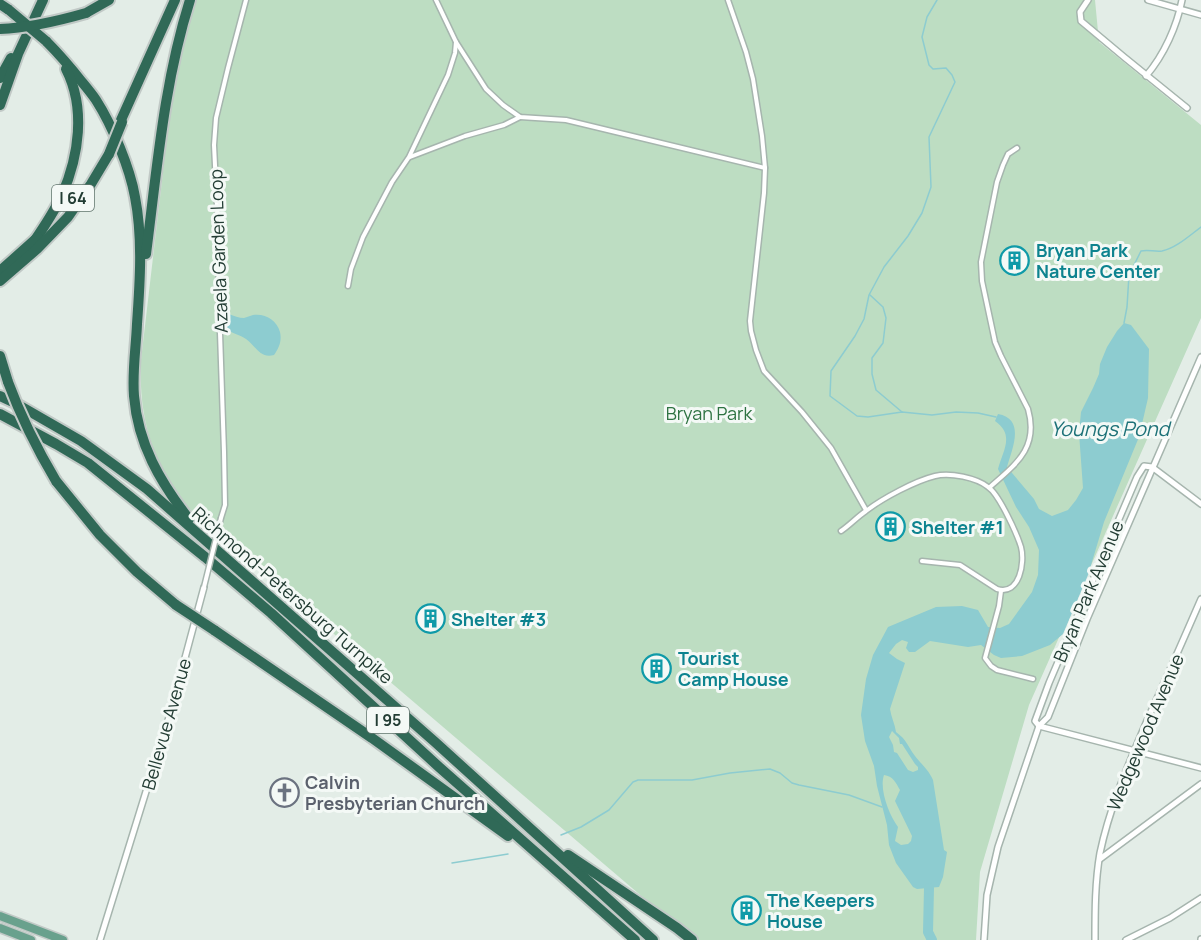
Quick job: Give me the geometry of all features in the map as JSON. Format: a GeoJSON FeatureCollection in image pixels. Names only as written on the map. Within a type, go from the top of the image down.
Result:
{"type":"FeatureCollection","features":[{"type":"Feature","properties":{"kind":"highway"},"geometry":{"type":"LineString","coordinates":[[0,78],[43,0]]}},
{"type":"Feature","properties":{"kind":"highway"},"geometry":{"type":"LineString","coordinates":[[0,105],[18,54],[43,0]]}},
{"type":"Feature","properties":{"kind":"highway"},"geometry":{"type":"LineString","coordinates":[[0,29],[46,23],[86,13],[109,0]]}},
{"type":"Feature","properties":{"kind":"highway","name":"I 64"},"geometry":{"type":"LineString","coordinates":[[3,274],[58,218],[107,152],[174,0]]}},
{"type":"Feature","properties":{"kind":"highway"},"geometry":{"type":"LineString","coordinates":[[138,314],[166,96],[190,0]]}},
{"type":"Feature","properties":{"kind":"highway"},"geometry":{"type":"LineString","coordinates":[[5,7],[58,53],[96,100],[130,172],[140,240],[134,397],[148,454],[158,476],[203,538]]}},
{"type":"Feature","properties":{"kind":"highway"},"geometry":{"type":"LineString","coordinates":[[33,243],[62,194],[77,139],[79,117],[77,100],[69,74],[58,53]]}},
{"type":"Feature","properties":{"kind":"highway"},"geometry":{"type":"LineString","coordinates":[[3,274],[37,249],[68,217],[92,184],[107,152]]}},
{"type":"Feature","properties":{"kind":"highway"},"geometry":{"type":"LineString","coordinates":[[0,356],[22,417],[56,481],[100,535],[137,572],[176,604],[391,752],[559,873]]}},
{"type":"Feature","properties":{"kind":"highway","name":"Richmond-Petersburg Turnpike"},"geometry":{"type":"LineString","coordinates":[[0,396],[81,441],[147,489],[435,742],[653,940]]}},
{"type":"Feature","properties":{"kind":"highway","name":"Richmond-Petersburg Turnpike"},"geometry":{"type":"LineString","coordinates":[[0,414],[88,463],[205,557],[271,613],[439,767],[635,940]]}},
{"type":"Feature","properties":{"kind":"highway"},"geometry":{"type":"LineString","coordinates":[[537,835],[692,940]]}},
{"type":"Feature","properties":{"kind":"main road"},"geometry":{"type":"LineString","coordinates":[[0,916],[63,940]]}},
{"type":"Feature","properties":{"kind":"main road"},"geometry":{"type":"LineString","coordinates":[[0,928],[31,940]]}},
{"type":"Feature","properties":{"kind":"street","name":"Azaela Garden Loop"},"geometry":{"type":"LineString","coordinates":[[225,505],[214,145],[216,118],[246,0]]}},
{"type":"Feature","properties":{"kind":"street"},"geometry":{"type":"LineString","coordinates":[[436,0],[456,42],[486,89],[520,117]]}},
{"type":"Feature","properties":{"kind":"street"},"geometry":{"type":"LineString","coordinates":[[728,0],[753,79],[765,168],[750,321],[756,350],[765,371],[831,448],[866,510]]}},
{"type":"Feature","properties":{"kind":"street"},"geometry":{"type":"LineString","coordinates":[[1088,0],[1080,12],[1081,21],[1187,108]]}},
{"type":"Feature","properties":{"kind":"street"},"geometry":{"type":"LineString","coordinates":[[1148,0],[1201,15]]}},
{"type":"Feature","properties":{"kind":"street"},"geometry":{"type":"LineString","coordinates":[[1146,76],[1172,32],[1182,0]]}},
{"type":"Feature","properties":{"kind":"street"},"geometry":{"type":"LineString","coordinates":[[348,286],[351,269],[363,237],[392,182],[409,157],[448,75],[456,42]]}},
{"type":"Feature","properties":{"kind":"street"},"geometry":{"type":"LineString","coordinates":[[409,157],[465,136],[504,125],[520,117],[566,120],[765,168]]}},
{"type":"Feature","properties":{"kind":"street"},"geometry":{"type":"LineString","coordinates":[[990,487],[1011,468],[1023,453],[1031,433],[1028,409],[995,342],[982,280],[981,262],[1003,165],[1008,154],[1017,147]]}},
{"type":"Feature","properties":{"kind":"street","name":"Bryan Park Avenue"},"geometry":{"type":"LineString","coordinates":[[984,940],[987,895],[998,847],[1039,726],[1048,717],[1087,619],[1201,357]]}},
{"type":"Feature","properties":{"kind":"street","name":"Bryan Park Avenue"},"geometry":{"type":"LineString","coordinates":[[1039,726],[1035,721],[1049,683],[1137,477],[1143,466],[1152,467]]}},
{"type":"Feature","properties":{"kind":"street"},"geometry":{"type":"LineString","coordinates":[[1152,467],[1201,504]]}},
{"type":"Feature","properties":{"kind":"street"},"geometry":{"type":"LineString","coordinates":[[841,531],[866,510],[913,484],[936,475],[951,474],[990,487],[1001,503],[1019,539],[1023,555],[1023,563],[1016,582],[1007,591],[997,589],[966,567],[922,561]]}},
{"type":"Feature","properties":{"kind":"street","name":"Bellevue Avenue"},"geometry":{"type":"LineString","coordinates":[[100,940],[170,714],[225,505]]}},
{"type":"Feature","properties":{"kind":"street"},"geometry":{"type":"LineString","coordinates":[[1001,591],[985,658],[997,670],[1034,679]]}},
{"type":"Feature","properties":{"kind":"street","name":"Wedgewood Avenue"},"geometry":{"type":"LineString","coordinates":[[1095,940],[1095,910],[1100,858],[1108,820],[1134,751],[1201,599]]}},
{"type":"Feature","properties":{"kind":"street"},"geometry":{"type":"LineString","coordinates":[[1039,726],[1201,768]]}},
{"type":"Feature","properties":{"kind":"street"},"geometry":{"type":"LineString","coordinates":[[1100,858],[1201,784]]}},
{"type":"Feature","properties":{"kind":"street"},"geometry":{"type":"LineString","coordinates":[[1126,940],[1170,918],[1201,898]]}},
{"type":"Feature","properties":{"kind":"green space","name":"Bryan Park"},"geometry":{"type":"Polygon","coordinates":[[[196,0],[1095,0],[1099,42],[1201,125],[1201,318],[1029,705],[980,872],[976,940],[693,940],[199,519],[184,502],[171,484],[152,446],[143,405],[141,360],[169,104],[183,41],[196,0]]]}},
{"type":"Feature","properties":{"kind":"water"},"geometry":{"type":"Polygon","coordinates":[[[229,314],[244,318],[262,315],[270,318],[278,328],[281,338],[274,355],[262,354],[246,339],[228,330],[226,328],[229,314]]]}},
{"type":"Feature","properties":{"kind":"water","name":"Youngs Pond"},"geometry":{"type":"Polygon","coordinates":[[[1124,323],[1131,325],[1149,349],[1148,398],[1139,437],[1104,522],[1088,575],[1063,634],[1050,645],[1022,656],[1001,658],[981,645],[968,647],[930,641],[915,652],[909,652],[906,648],[908,642],[902,640],[889,653],[905,663],[890,709],[896,732],[905,740],[933,780],[944,850],[947,852],[939,887],[917,889],[913,887],[896,863],[889,845],[874,766],[865,741],[861,715],[866,679],[873,655],[888,627],[936,607],[962,606],[978,610],[988,627],[1000,628],[1009,624],[1032,592],[1038,575],[1039,550],[998,469],[1005,449],[1006,437],[1001,426],[995,421],[998,414],[1007,417],[1012,422],[1015,436],[1007,467],[1034,499],[1039,509],[1052,516],[1068,510],[1083,488],[1079,433],[1081,412],[1099,374],[1100,364],[1107,347],[1124,323]],[[892,731],[889,737],[894,752],[908,770],[913,772],[918,770],[900,744],[899,738],[892,731]],[[884,775],[883,787],[886,802],[898,827],[895,841],[901,845],[908,844],[912,836],[895,801],[900,790],[892,778],[884,775]]]}},
{"type":"Feature","properties":{"kind":"waterway"},"geometry":{"type":"LineString","coordinates":[[937,0],[927,17],[922,37],[929,65],[933,69],[946,68],[955,82],[929,137],[931,187],[922,213],[884,267],[869,295],[864,319],[831,371],[830,396],[857,416],[868,417],[902,412],[932,415],[956,412],[996,417]]}},
{"type":"Feature","properties":{"kind":"waterway"},"geometry":{"type":"LineString","coordinates":[[1124,323],[1129,275],[1141,251],[1167,249],[1201,227]]}},
{"type":"Feature","properties":{"kind":"waterway"},"geometry":{"type":"LineString","coordinates":[[870,295],[883,307],[886,318],[883,343],[872,358],[872,374],[876,390],[902,412]]}},
{"type":"Feature","properties":{"kind":"waterway"},"geometry":{"type":"LineString","coordinates":[[561,835],[581,827],[609,810],[633,782],[638,780],[692,780],[770,769],[780,773],[792,783],[849,795],[882,807]]}},
{"type":"Feature","properties":{"kind":"waterway"},"geometry":{"type":"LineString","coordinates":[[452,863],[508,854]]}},
{"type":"Feature","properties":{"kind":"waterway"},"geometry":{"type":"LineString","coordinates":[[929,888],[928,932],[932,940]]}},
{"type":"Feature","properties":{"kind":"place","name":"Bryan Park Nature Center"},"geometry":{"type":"Point","coordinates":[1015,260]}},
{"type":"Feature","properties":{"kind":"place","name":"Shelter #1"},"geometry":{"type":"Point","coordinates":[890,527]}},
{"type":"Feature","properties":{"kind":"place","name":"Shelter #3"},"geometry":{"type":"Point","coordinates":[430,619]}},
{"type":"Feature","properties":{"kind":"place","name":"Tourist Camp House"},"geometry":{"type":"Point","coordinates":[657,668]}},
{"type":"Feature","properties":{"kind":"place","name":"Calvin Presbyterian Church"},"geometry":{"type":"Point","coordinates":[284,792]}},
{"type":"Feature","properties":{"kind":"place","name":"The Keepers House"},"geometry":{"type":"Point","coordinates":[746,910]}}]}
